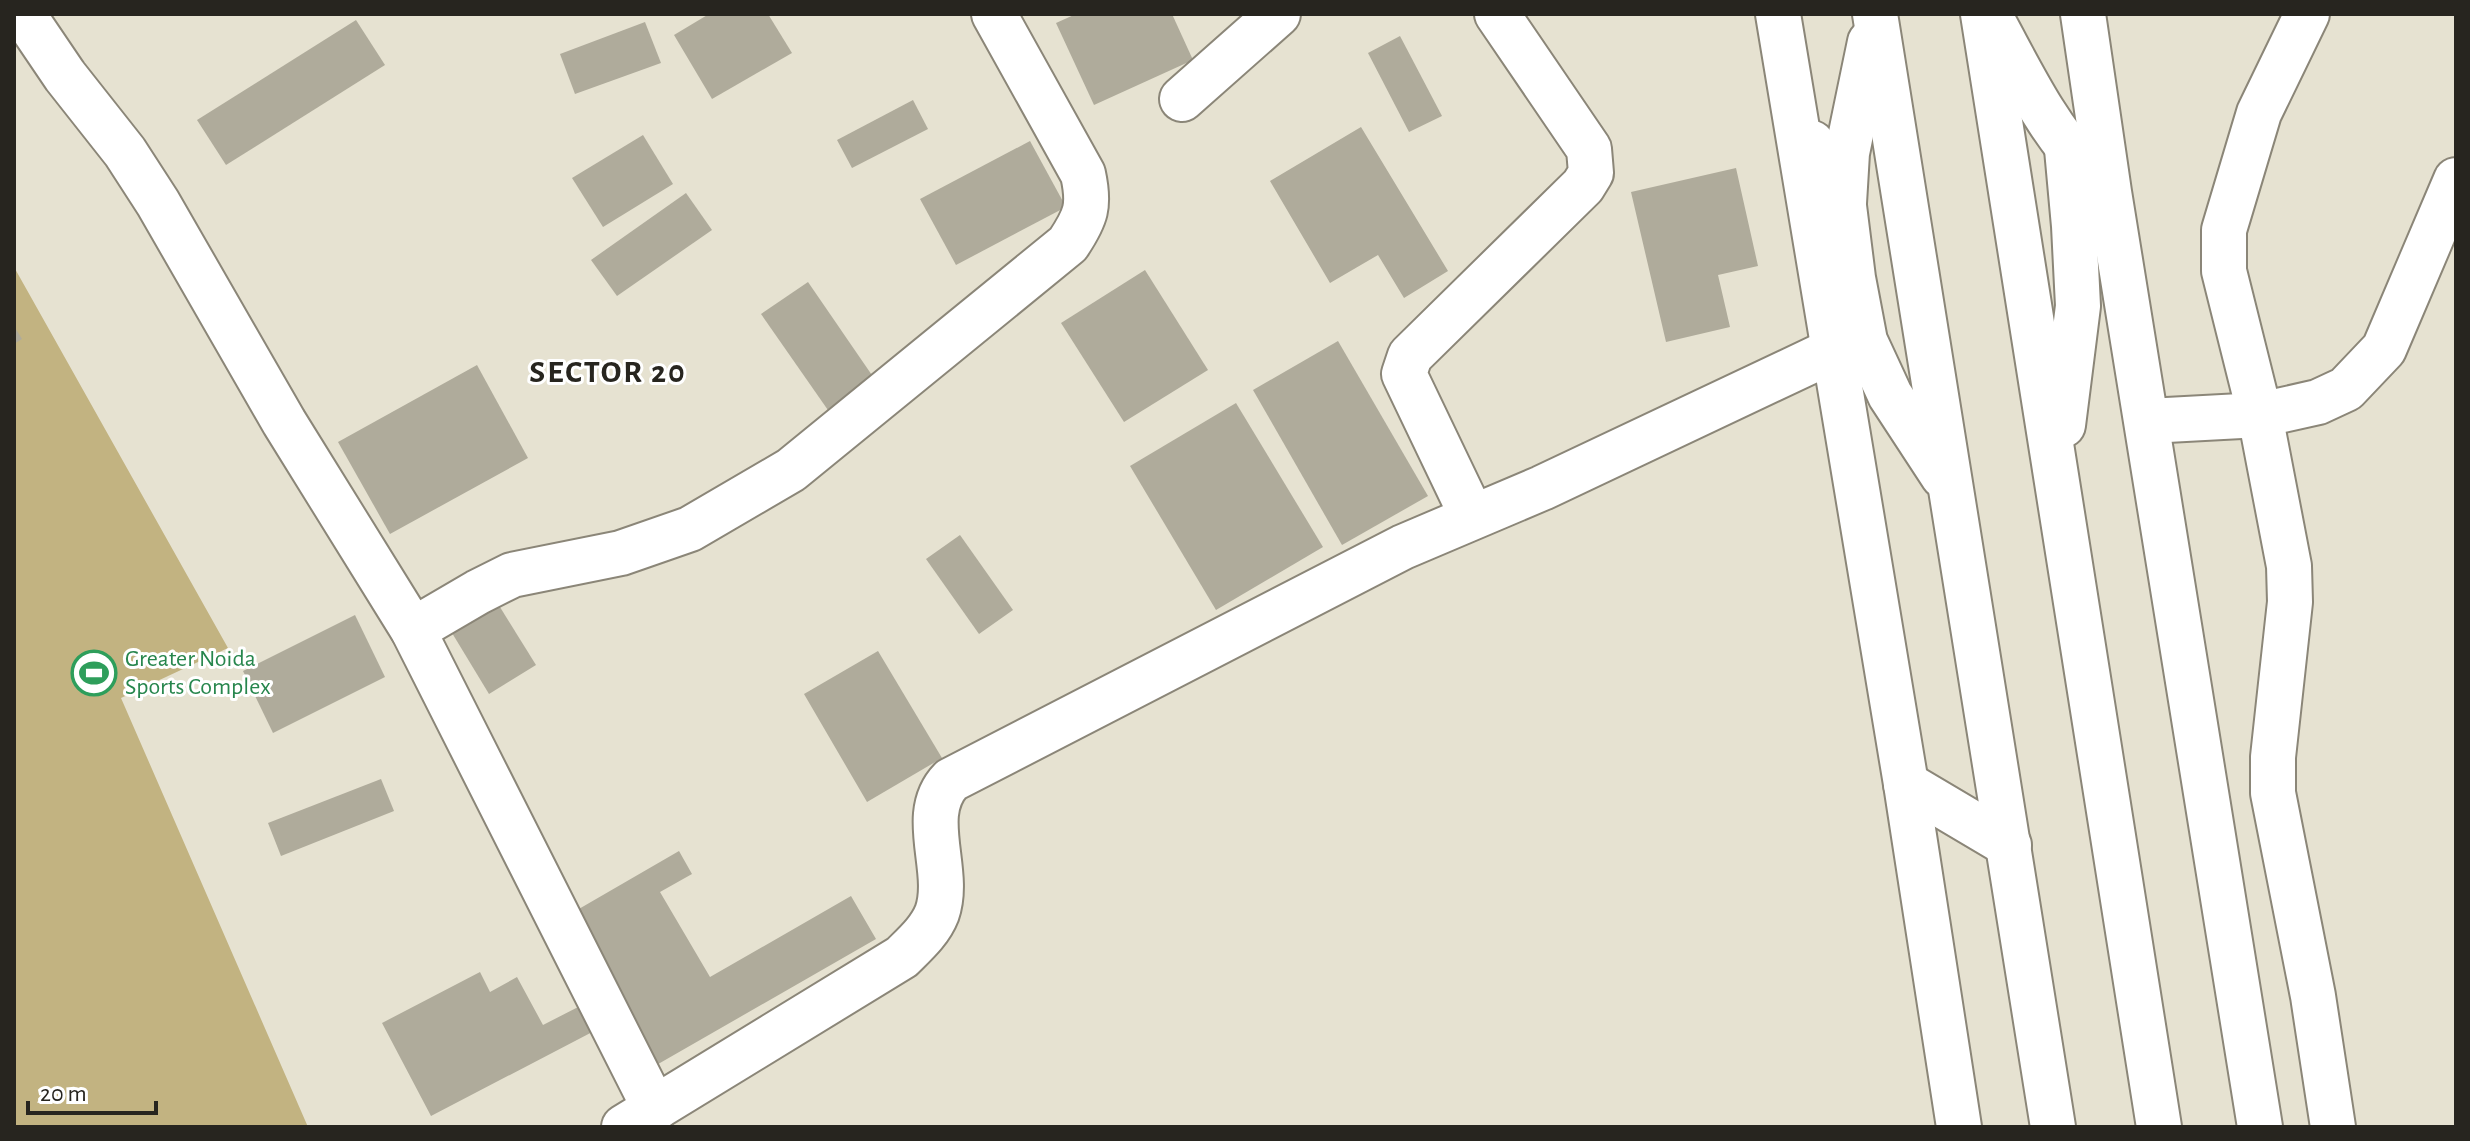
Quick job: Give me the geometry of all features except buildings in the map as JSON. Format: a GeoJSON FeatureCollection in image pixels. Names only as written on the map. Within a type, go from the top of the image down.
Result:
{"type":"FeatureCollection","features":[{"type":"Feature","properties":{"kind":"street"},"geometry":{"type":"LineString","coordinates":[[23,14],[65,76],[125,152],[158,203],[284,422],[413,630],[640,1118],[902,957],[927,931],[936,914],[941,894],[935,808],[940,791],[951,780],[1403,547],[1542,488],[1834,350]]}},
{"type":"Feature","properties":{"kind":"street"},"geometry":{"type":"LineString","coordinates":[[413,630],[512,575],[621,553],[690,529],[791,470],[1068,244],[1085,217],[1087,194],[1083,174],[994,14]]}},
{"type":"Feature","properties":{"kind":"street"},"geometry":{"type":"LineString","coordinates":[[1182,99],[1278,14]]}},
{"type":"Feature","properties":{"kind":"street"},"geometry":{"type":"LineString","coordinates":[[1472,516],[1404,374],[1406,365],[1410,356],[1583,186],[1591,173],[1589,149],[1497,14]]}},
{"type":"Feature","properties":{"kind":"street"},"geometry":{"type":"LineString","coordinates":[[1778,14],[1906,784],[1959,1127]]}},
{"type":"Feature","properties":{"kind":"street"},"geometry":{"type":"LineString","coordinates":[[1875,14],[1847,153],[1844,206],[1853,278],[1865,341],[1890,395],[1953,491]]}},
{"type":"Feature","properties":{"kind":"street"},"geometry":{"type":"LineString","coordinates":[[1875,14],[2053,1127]]}},
{"type":"Feature","properties":{"kind":"street"},"geometry":{"type":"LineString","coordinates":[[1986,14],[2067,149],[2109,192]]}},
{"type":"Feature","properties":{"kind":"street"},"geometry":{"type":"LineString","coordinates":[[1986,14],[2159,1127]]}},
{"type":"Feature","properties":{"kind":"street"},"geometry":{"type":"LineString","coordinates":[[2083,14],[2260,1127]]}},
{"type":"Feature","properties":{"kind":"street"},"geometry":{"type":"LineString","coordinates":[[2307,14],[2259,113],[2224,230],[2224,271],[2260,415],[2289,566],[2290,602],[2273,757],[2273,793],[2313,996],[2333,1127]]}},
{"type":"Feature","properties":{"kind":"street"},"geometry":{"type":"LineString","coordinates":[[1795,115],[1825,165],[1844,206]]}},
{"type":"Feature","properties":{"kind":"street"},"geometry":{"type":"LineString","coordinates":[[2056,477],[2078,306],[2067,149]]}},
{"type":"Feature","properties":{"kind":"street"},"geometry":{"type":"LineString","coordinates":[[2148,421],[2260,415],[2318,402],[2346,389],[2384,349],[2456,180]]}},
{"type":"Feature","properties":{"kind":"street"},"geometry":{"type":"LineString","coordinates":[[1906,784],[2009,845]]}},
{"type":"Feature","properties":{"kind":"shaded area","name":"Greater Noida Sports Complex"},"geometry":{"type":"Polygon","coordinates":[[[14,267],[228,648],[121,698],[308,1127],[14,1127],[14,267]]]}},
{"type":"Feature","properties":{"kind":"place","name":"Greater Noida Sports Complex"},"geometry":{"type":"Point","coordinates":[94,673]}},
{"type":"Feature","properties":{"kind":"district","name":"SECTOR 20"},"geometry":{"type":"Point","coordinates":[608,372]}}]}
